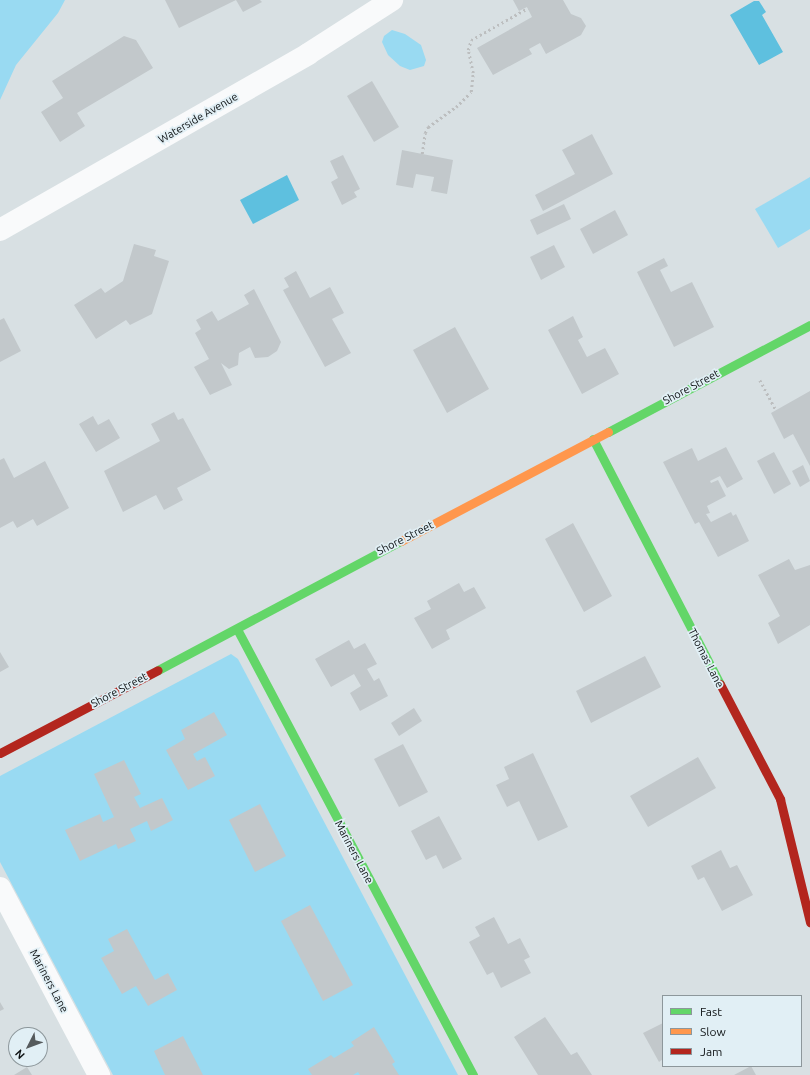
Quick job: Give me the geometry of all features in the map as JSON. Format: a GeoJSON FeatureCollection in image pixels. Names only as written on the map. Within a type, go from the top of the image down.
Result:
{"type":"FeatureCollection","features":[{"type":"Feature","properties":{"kind":"street","name":"Waterside Avenue"},"geometry":{"type":"LineString","coordinates":[[0,230],[308,54],[392,0]]}},
{"type":"Feature","properties":{"kind":"street","name":"Shore Street"},"geometry":{"type":"LineString","coordinates":[[0,753],[237,629],[360,560],[810,325]]}},
{"type":"Feature","properties":{"kind":"street","name":"Thomas Lane"},"geometry":{"type":"LineString","coordinates":[[593,439],[769,775],[787,819],[805,871],[810,922]]}},
{"type":"Feature","properties":{"kind":"street","name":"Mariners Lane"},"geometry":{"type":"LineString","coordinates":[[237,629],[473,1075]]}},
{"type":"Feature","properties":{"kind":"street","name":"Mariners Lane"},"geometry":{"type":"LineString","coordinates":[[0,888],[99,1075]]}},
{"type":"Feature","properties":{"kind":"path"},"geometry":{"type":"LineString","coordinates":[[422,154],[425,133],[428,127],[456,107],[471,92],[473,83],[468,50],[471,40],[528,8]]}},
{"type":"Feature","properties":{"kind":"path"},"geometry":{"type":"LineString","coordinates":[[759,378],[776,410]]}},
{"type":"Feature","properties":{"kind":"shaded area"},"geometry":{"type":"Polygon","coordinates":[[[0,0],[65,0],[58,13],[16,65],[0,100],[0,0]]]}},
{"type":"Feature","properties":{"kind":"shaded area"},"geometry":{"type":"Polygon","coordinates":[[[754,1],[759,1],[766,12],[762,15],[783,52],[759,65],[730,15],[754,1]]]}},
{"type":"Feature","properties":{"kind":"shaded area"},"geometry":{"type":"Polygon","coordinates":[[[392,30],[405,34],[421,45],[426,60],[424,66],[410,70],[400,66],[388,55],[382,42],[384,36],[392,30]]]}},
{"type":"Feature","properties":{"kind":"shaded area"},"geometry":{"type":"Polygon","coordinates":[[[287,175],[299,200],[253,224],[240,200],[287,175]]]}},
{"type":"Feature","properties":{"kind":"shaded area"},"geometry":{"type":"Polygon","coordinates":[[[810,177],[810,229],[778,248],[755,209],[810,177]]]}},
{"type":"Feature","properties":{"kind":"shaded area"},"geometry":{"type":"Polygon","coordinates":[[[231,654],[238,659],[458,1075],[113,1075],[0,862],[0,776],[231,654]]]}},
{"type":"Feature","properties":{"kind":"building"},"geometry":{"type":"Polygon","coordinates":[[[165,0],[236,0],[179,28],[165,0]]]}},
{"type":"Feature","properties":{"kind":"building"},"geometry":{"type":"Polygon","coordinates":[[[236,0],[260,0],[262,2],[243,12],[236,0]]]}},
{"type":"Feature","properties":{"kind":"building"},"geometry":{"type":"Polygon","coordinates":[[[513,0],[563,0],[571,14],[581,18],[586,26],[581,35],[546,54],[540,43],[529,49],[532,54],[493,75],[477,48],[532,17],[527,7],[519,11],[513,0]]]}},
{"type":"Feature","properties":{"kind":"building"},"geometry":{"type":"Polygon","coordinates":[[[124,36],[136,40],[153,68],[77,113],[85,126],[60,142],[41,112],[63,98],[52,81],[124,36]]]}},
{"type":"Feature","properties":{"kind":"building"},"geometry":{"type":"Polygon","coordinates":[[[372,81],[399,127],[374,142],[347,96],[372,81]]]}},
{"type":"Feature","properties":{"kind":"building"},"geometry":{"type":"Polygon","coordinates":[[[592,134],[613,174],[543,211],[535,195],[575,174],[562,150],[592,134]]]}},
{"type":"Feature","properties":{"kind":"building"},"geometry":{"type":"Polygon","coordinates":[[[402,150],[453,160],[447,194],[431,191],[434,177],[416,174],[413,188],[396,185],[402,150]]]}},
{"type":"Feature","properties":{"kind":"building"},"geometry":{"type":"Polygon","coordinates":[[[343,155],[360,189],[354,192],[357,197],[342,205],[331,182],[338,178],[330,161],[343,155]]]}},
{"type":"Feature","properties":{"kind":"building"},"geometry":{"type":"Polygon","coordinates":[[[564,204],[571,219],[537,235],[530,220],[564,204]]]}},
{"type":"Feature","properties":{"kind":"building"},"geometry":{"type":"Polygon","coordinates":[[[615,210],[628,235],[593,254],[580,229],[615,210]]]}},
{"type":"Feature","properties":{"kind":"building"},"geometry":{"type":"Polygon","coordinates":[[[134,244],[156,250],[154,256],[169,261],[152,314],[130,325],[126,320],[96,339],[74,305],[101,288],[105,293],[123,281],[134,244]]]}},
{"type":"Feature","properties":{"kind":"building"},"geometry":{"type":"Polygon","coordinates":[[[554,245],[565,267],[541,280],[530,257],[554,245]]]}},
{"type":"Feature","properties":{"kind":"building"},"geometry":{"type":"Polygon","coordinates":[[[664,258],[668,266],[660,270],[671,292],[692,282],[714,327],[674,347],[637,272],[664,258]]]}},
{"type":"Feature","properties":{"kind":"building"},"geometry":{"type":"Polygon","coordinates":[[[296,271],[310,298],[330,287],[344,313],[332,319],[351,353],[325,367],[283,290],[289,287],[284,278],[296,271]]]}},
{"type":"Feature","properties":{"kind":"building"},"geometry":{"type":"Polygon","coordinates":[[[254,289],[281,342],[277,351],[268,357],[255,358],[250,347],[239,353],[238,365],[229,369],[221,363],[232,385],[210,395],[194,367],[209,359],[195,333],[201,329],[196,320],[212,311],[218,321],[249,304],[244,295],[254,289]]]}},
{"type":"Feature","properties":{"kind":"building"},"geometry":{"type":"Polygon","coordinates":[[[573,316],[583,337],[578,340],[587,357],[605,348],[619,374],[582,394],[548,330],[573,316]]]}},
{"type":"Feature","properties":{"kind":"building"},"geometry":{"type":"Polygon","coordinates":[[[4,318],[21,351],[0,362],[0,320],[4,318]]]}},
{"type":"Feature","properties":{"kind":"building"},"geometry":{"type":"Polygon","coordinates":[[[455,327],[489,389],[447,413],[413,350],[455,327]]]}},
{"type":"Feature","properties":{"kind":"building"},"geometry":{"type":"Polygon","coordinates":[[[810,391],[810,466],[793,434],[784,439],[771,413],[810,391]]]}},
{"type":"Feature","properties":{"kind":"building"},"geometry":{"type":"Polygon","coordinates":[[[174,412],[178,420],[183,418],[211,470],[177,488],[183,500],[164,510],[156,495],[123,512],[104,471],[160,441],[151,424],[174,412]]]}},
{"type":"Feature","properties":{"kind":"building"},"geometry":{"type":"Polygon","coordinates":[[[93,416],[98,425],[109,419],[120,438],[96,452],[79,424],[93,416]]]}},
{"type":"Feature","properties":{"kind":"building"},"geometry":{"type":"Polygon","coordinates":[[[726,447],[743,479],[727,488],[720,476],[710,481],[711,483],[718,480],[726,496],[707,506],[710,513],[706,514],[711,522],[731,512],[733,516],[736,514],[749,541],[718,557],[699,522],[695,524],[663,462],[692,448],[698,461],[726,447]]]}},
{"type":"Feature","properties":{"kind":"building"},"geometry":{"type":"Polygon","coordinates":[[[774,452],[791,484],[774,494],[757,461],[774,452]]]}},
{"type":"Feature","properties":{"kind":"building"},"geometry":{"type":"Polygon","coordinates":[[[4,458],[14,478],[45,461],[69,508],[37,526],[33,519],[17,528],[13,521],[0,528],[0,460],[4,458]]]}},
{"type":"Feature","properties":{"kind":"building"},"geometry":{"type":"Polygon","coordinates":[[[803,465],[810,481],[800,487],[792,471],[803,465]]]}},
{"type":"Feature","properties":{"kind":"building"},"geometry":{"type":"Polygon","coordinates":[[[573,523],[612,596],[584,612],[545,539],[573,523]]]}},
{"type":"Feature","properties":{"kind":"building"},"geometry":{"type":"Polygon","coordinates":[[[789,559],[795,570],[810,565],[810,625],[778,644],[768,623],[780,616],[758,575],[789,559]]]}},
{"type":"Feature","properties":{"kind":"building"},"geometry":{"type":"Polygon","coordinates":[[[459,583],[464,592],[474,587],[486,608],[446,630],[450,639],[432,649],[414,618],[431,609],[427,601],[459,583]]]}},
{"type":"Feature","properties":{"kind":"building"},"geometry":{"type":"Polygon","coordinates":[[[349,640],[354,649],[365,643],[377,664],[367,669],[374,681],[379,678],[388,696],[360,711],[350,693],[361,686],[354,674],[331,687],[315,659],[349,640]]]}},
{"type":"Feature","properties":{"kind":"building"},"geometry":{"type":"Polygon","coordinates":[[[0,652],[9,667],[0,672],[0,652]]]}},
{"type":"Feature","properties":{"kind":"building"},"geometry":{"type":"Polygon","coordinates":[[[645,656],[661,687],[591,723],[576,691],[645,656]]]}},
{"type":"Feature","properties":{"kind":"building"},"geometry":{"type":"Polygon","coordinates":[[[414,708],[422,721],[399,736],[391,723],[414,708]]]}},
{"type":"Feature","properties":{"kind":"building"},"geometry":{"type":"Polygon","coordinates":[[[214,712],[227,735],[193,754],[197,761],[205,757],[215,776],[188,790],[166,750],[185,739],[181,730],[214,712]]]}},
{"type":"Feature","properties":{"kind":"building"},"geometry":{"type":"Polygon","coordinates":[[[403,744],[428,792],[399,807],[374,759],[403,744]]]}},
{"type":"Feature","properties":{"kind":"building"},"geometry":{"type":"Polygon","coordinates":[[[533,753],[568,827],[538,841],[519,801],[507,807],[496,785],[509,779],[504,767],[533,753]]]}},
{"type":"Feature","properties":{"kind":"building"},"geometry":{"type":"Polygon","coordinates":[[[698,757],[716,788],[648,827],[630,796],[698,757]]]}},
{"type":"Feature","properties":{"kind":"building"},"geometry":{"type":"Polygon","coordinates":[[[124,760],[141,794],[134,797],[140,808],[162,798],[173,820],[151,831],[147,821],[130,829],[136,841],[118,849],[116,844],[80,861],[65,830],[100,814],[103,822],[114,817],[94,774],[124,760]]]}},
{"type":"Feature","properties":{"kind":"building"},"geometry":{"type":"Polygon","coordinates":[[[260,804],[286,856],[255,872],[229,820],[260,804]]]}},
{"type":"Feature","properties":{"kind":"building"},"geometry":{"type":"Polygon","coordinates":[[[439,816],[462,859],[443,869],[436,855],[426,860],[411,831],[439,816]]]}},
{"type":"Feature","properties":{"kind":"building"},"geometry":{"type":"Polygon","coordinates":[[[721,850],[730,868],[737,865],[753,895],[722,911],[704,877],[698,880],[691,866],[721,850]]]}},
{"type":"Feature","properties":{"kind":"building"},"geometry":{"type":"Polygon","coordinates":[[[310,905],[353,985],[323,1001],[281,921],[310,905]]]}},
{"type":"Feature","properties":{"kind":"building"},"geometry":{"type":"Polygon","coordinates":[[[494,917],[508,944],[520,938],[530,957],[524,960],[531,973],[501,988],[493,972],[487,975],[469,942],[480,936],[475,927],[494,917]]]}},
{"type":"Feature","properties":{"kind":"building"},"geometry":{"type":"Polygon","coordinates":[[[127,929],[155,980],[168,973],[177,990],[148,1006],[136,986],[122,994],[101,958],[114,951],[108,939],[127,929]]]}},
{"type":"Feature","properties":{"kind":"building"},"geometry":{"type":"Polygon","coordinates":[[[0,1002],[4,1009],[0,1011],[0,1002]]]}},
{"type":"Feature","properties":{"kind":"building"},"geometry":{"type":"Polygon","coordinates":[[[545,1017],[571,1055],[577,1052],[592,1075],[538,1075],[514,1037],[545,1017]]]}},
{"type":"Feature","properties":{"kind":"building"},"geometry":{"type":"Polygon","coordinates":[[[662,1024],[662,1060],[659,1062],[643,1033],[662,1024]]]}},
{"type":"Feature","properties":{"kind":"building"},"geometry":{"type":"Polygon","coordinates":[[[374,1027],[395,1062],[392,1064],[399,1075],[360,1075],[358,1072],[353,1075],[312,1075],[308,1069],[331,1055],[334,1058],[354,1046],[351,1042],[374,1027]]]}},
{"type":"Feature","properties":{"kind":"building"},"geometry":{"type":"Polygon","coordinates":[[[183,1036],[203,1075],[165,1075],[154,1051],[183,1036]]]}},
{"type":"Feature","properties":{"kind":"building"},"geometry":{"type":"Polygon","coordinates":[[[27,1067],[32,1075],[14,1075],[27,1067]]]}},
{"type":"Feature","properties":{"kind":"building"},"geometry":{"type":"Polygon","coordinates":[[[752,1067],[756,1075],[734,1075],[752,1067]]]}},
{"type":"Feature","properties":{"kind":"traffic: fast"},"geometry":{"type":"LineString","coordinates":[[608,432],[810,325]]}},
{"type":"Feature","properties":{"kind":"traffic: fast"},"geometry":{"type":"LineString","coordinates":[[593,439],[720,684]]}},
{"type":"Feature","properties":{"kind":"traffic: fast"},"geometry":{"type":"LineString","coordinates":[[158,670],[401,541]]}},
{"type":"Feature","properties":{"kind":"traffic: fast"},"geometry":{"type":"LineString","coordinates":[[237,629],[473,1075]]}},
{"type":"Feature","properties":{"kind":"traffic: slow"},"geometry":{"type":"LineString","coordinates":[[401,541],[608,432]]}},
{"type":"Feature","properties":{"kind":"traffic: jam"},"geometry":{"type":"LineString","coordinates":[[0,753],[158,670]]}},
{"type":"Feature","properties":{"kind":"traffic: jam"},"geometry":{"type":"LineString","coordinates":[[720,684],[780,799],[810,922]]}}]}
